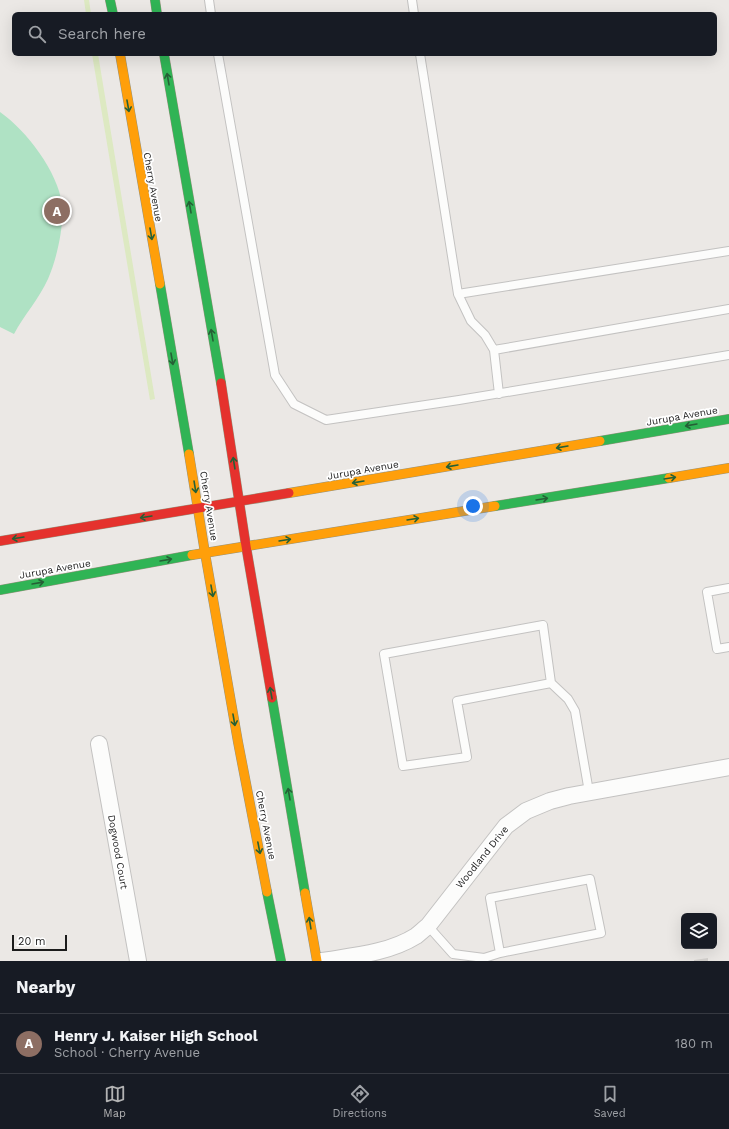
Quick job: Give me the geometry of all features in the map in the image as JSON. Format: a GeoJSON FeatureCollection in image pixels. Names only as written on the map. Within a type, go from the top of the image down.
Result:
{"type":"FeatureCollection","features":[{"type":"Feature","properties":{"kind":"main road"},"geometry":{"type":"LineString","coordinates":[[110,0],[113,12]]}},
{"type":"Feature","properties":{"kind":"main road"},"geometry":{"type":"LineString","coordinates":[[155,0],[157,12]]}},
{"type":"Feature","properties":{"kind":"main road","name":"Cherry Avenue"},"geometry":{"type":"LineString","coordinates":[[120,56],[238,742],[280,961]]}},
{"type":"Feature","properties":{"kind":"main road"},"geometry":{"type":"LineString","coordinates":[[164,56],[317,961]]}},
{"type":"Feature","properties":{"kind":"main road","name":"Jurupa Avenue"},"geometry":{"type":"LineString","coordinates":[[0,541],[729,419]]}},
{"type":"Feature","properties":{"kind":"main road","name":"Jurupa Avenue"},"geometry":{"type":"LineString","coordinates":[[0,590],[246,546],[729,468]]}},
{"type":"Feature","properties":{"kind":"street","name":"Dogwood Court"},"geometry":{"type":"LineString","coordinates":[[99,744],[138,961]]}},
{"type":"Feature","properties":{"kind":"street","name":"Woodland Drive"},"geometry":{"type":"LineString","coordinates":[[322,961],[386,948],[416,936],[428,926],[506,826],[526,811],[544,803],[569,796],[729,766]]}},
{"type":"Feature","properties":{"kind":"lane"},"geometry":{"type":"LineString","coordinates":[[209,0],[211,12]]}},
{"type":"Feature","properties":{"kind":"lane"},"geometry":{"type":"LineString","coordinates":[[412,0],[414,12]]}},
{"type":"Feature","properties":{"kind":"lane"},"geometry":{"type":"LineString","coordinates":[[218,56],[275,375],[294,404],[326,420],[499,394],[729,355]]}},
{"type":"Feature","properties":{"kind":"lane"},"geometry":{"type":"LineString","coordinates":[[420,56],[458,294],[471,321],[485,335],[494,350],[499,394]]}},
{"type":"Feature","properties":{"kind":"lane"},"geometry":{"type":"LineString","coordinates":[[458,294],[729,251]]}},
{"type":"Feature","properties":{"kind":"lane"},"geometry":{"type":"LineString","coordinates":[[494,350],[729,309]]}},
{"type":"Feature","properties":{"kind":"lane"},"geometry":{"type":"LineString","coordinates":[[729,588],[707,592],[717,649],[729,647]]}},
{"type":"Feature","properties":{"kind":"lane"},"geometry":{"type":"LineString","coordinates":[[551,683],[457,701],[467,758],[403,766],[384,654],[543,625],[551,683],[568,699],[575,711],[589,792]]}},
{"type":"Feature","properties":{"kind":"lane"},"geometry":{"type":"LineString","coordinates":[[428,926],[453,954],[484,958],[500,953],[601,933],[590,879],[490,898],[500,953]]}},
{"type":"Feature","properties":{"kind":"green space"},"geometry":{"type":"Polygon","coordinates":[[[84,0],[89,0],[91,12],[86,12],[84,0]]]}},
{"type":"Feature","properties":{"kind":"green space"},"geometry":{"type":"Polygon","coordinates":[[[92,56],[98,56],[155,399],[150,400],[92,56]]]}},
{"type":"Feature","properties":{"kind":"green space"},"geometry":{"type":"Polygon","coordinates":[[[0,112],[20,129],[39,153],[54,179],[62,204],[61,232],[51,271],[40,293],[14,334],[0,327],[0,112]]]}},
{"type":"Feature","properties":{"kind":"building"},"geometry":{"type":"Polygon","coordinates":[[[708,958],[708,961],[694,961],[694,960],[708,958]]]}},
{"type":"Feature","properties":{"kind":"traffic: fast"},"geometry":{"type":"LineString","coordinates":[[110,0],[113,12]]}},
{"type":"Feature","properties":{"kind":"traffic: fast"},"geometry":{"type":"LineString","coordinates":[[155,0],[157,12]]}},
{"type":"Feature","properties":{"kind":"traffic: fast"},"geometry":{"type":"LineString","coordinates":[[164,56],[221,383]]}},
{"type":"Feature","properties":{"kind":"traffic: fast"},"geometry":{"type":"LineString","coordinates":[[160,284],[189,454]]}},
{"type":"Feature","properties":{"kind":"traffic: fast"},"geometry":{"type":"LineString","coordinates":[[600,441],[729,419]]}},
{"type":"Feature","properties":{"kind":"traffic: fast"},"geometry":{"type":"LineString","coordinates":[[495,506],[669,478]]}},
{"type":"Feature","properties":{"kind":"traffic: fast"},"geometry":{"type":"LineString","coordinates":[[0,590],[192,555]]}},
{"type":"Feature","properties":{"kind":"traffic: fast"},"geometry":{"type":"LineString","coordinates":[[272,698],[305,893]]}},
{"type":"Feature","properties":{"kind":"traffic: fast"},"geometry":{"type":"LineString","coordinates":[[267,892],[281,961]]}},
{"type":"Feature","properties":{"kind":"traffic: slow"},"geometry":{"type":"LineString","coordinates":[[120,56],[160,284]]}},
{"type":"Feature","properties":{"kind":"traffic: slow"},"geometry":{"type":"LineString","coordinates":[[289,493],[600,441]]}},
{"type":"Feature","properties":{"kind":"traffic: slow"},"geometry":{"type":"LineString","coordinates":[[189,454],[205,553]]}},
{"type":"Feature","properties":{"kind":"traffic: slow"},"geometry":{"type":"LineString","coordinates":[[669,478],[729,468]]}},
{"type":"Feature","properties":{"kind":"traffic: slow"},"geometry":{"type":"LineString","coordinates":[[192,555],[495,506]]}},
{"type":"Feature","properties":{"kind":"traffic: slow"},"geometry":{"type":"LineString","coordinates":[[205,553],[238,742],[267,892]]}},
{"type":"Feature","properties":{"kind":"traffic: slow"},"geometry":{"type":"LineString","coordinates":[[305,893],[317,961]]}},
{"type":"Feature","properties":{"kind":"traffic: jam"},"geometry":{"type":"LineString","coordinates":[[221,383],[246,546]]}},
{"type":"Feature","properties":{"kind":"traffic: jam"},"geometry":{"type":"LineString","coordinates":[[0,541],[289,493]]}},
{"type":"Feature","properties":{"kind":"traffic: jam"},"geometry":{"type":"LineString","coordinates":[[246,546],[272,698]]}},
{"type":"Feature","properties":{"kind":"place","name":"Henry J. Kaiser High School"},"geometry":{"type":"Point","coordinates":[57,211]}}]}
